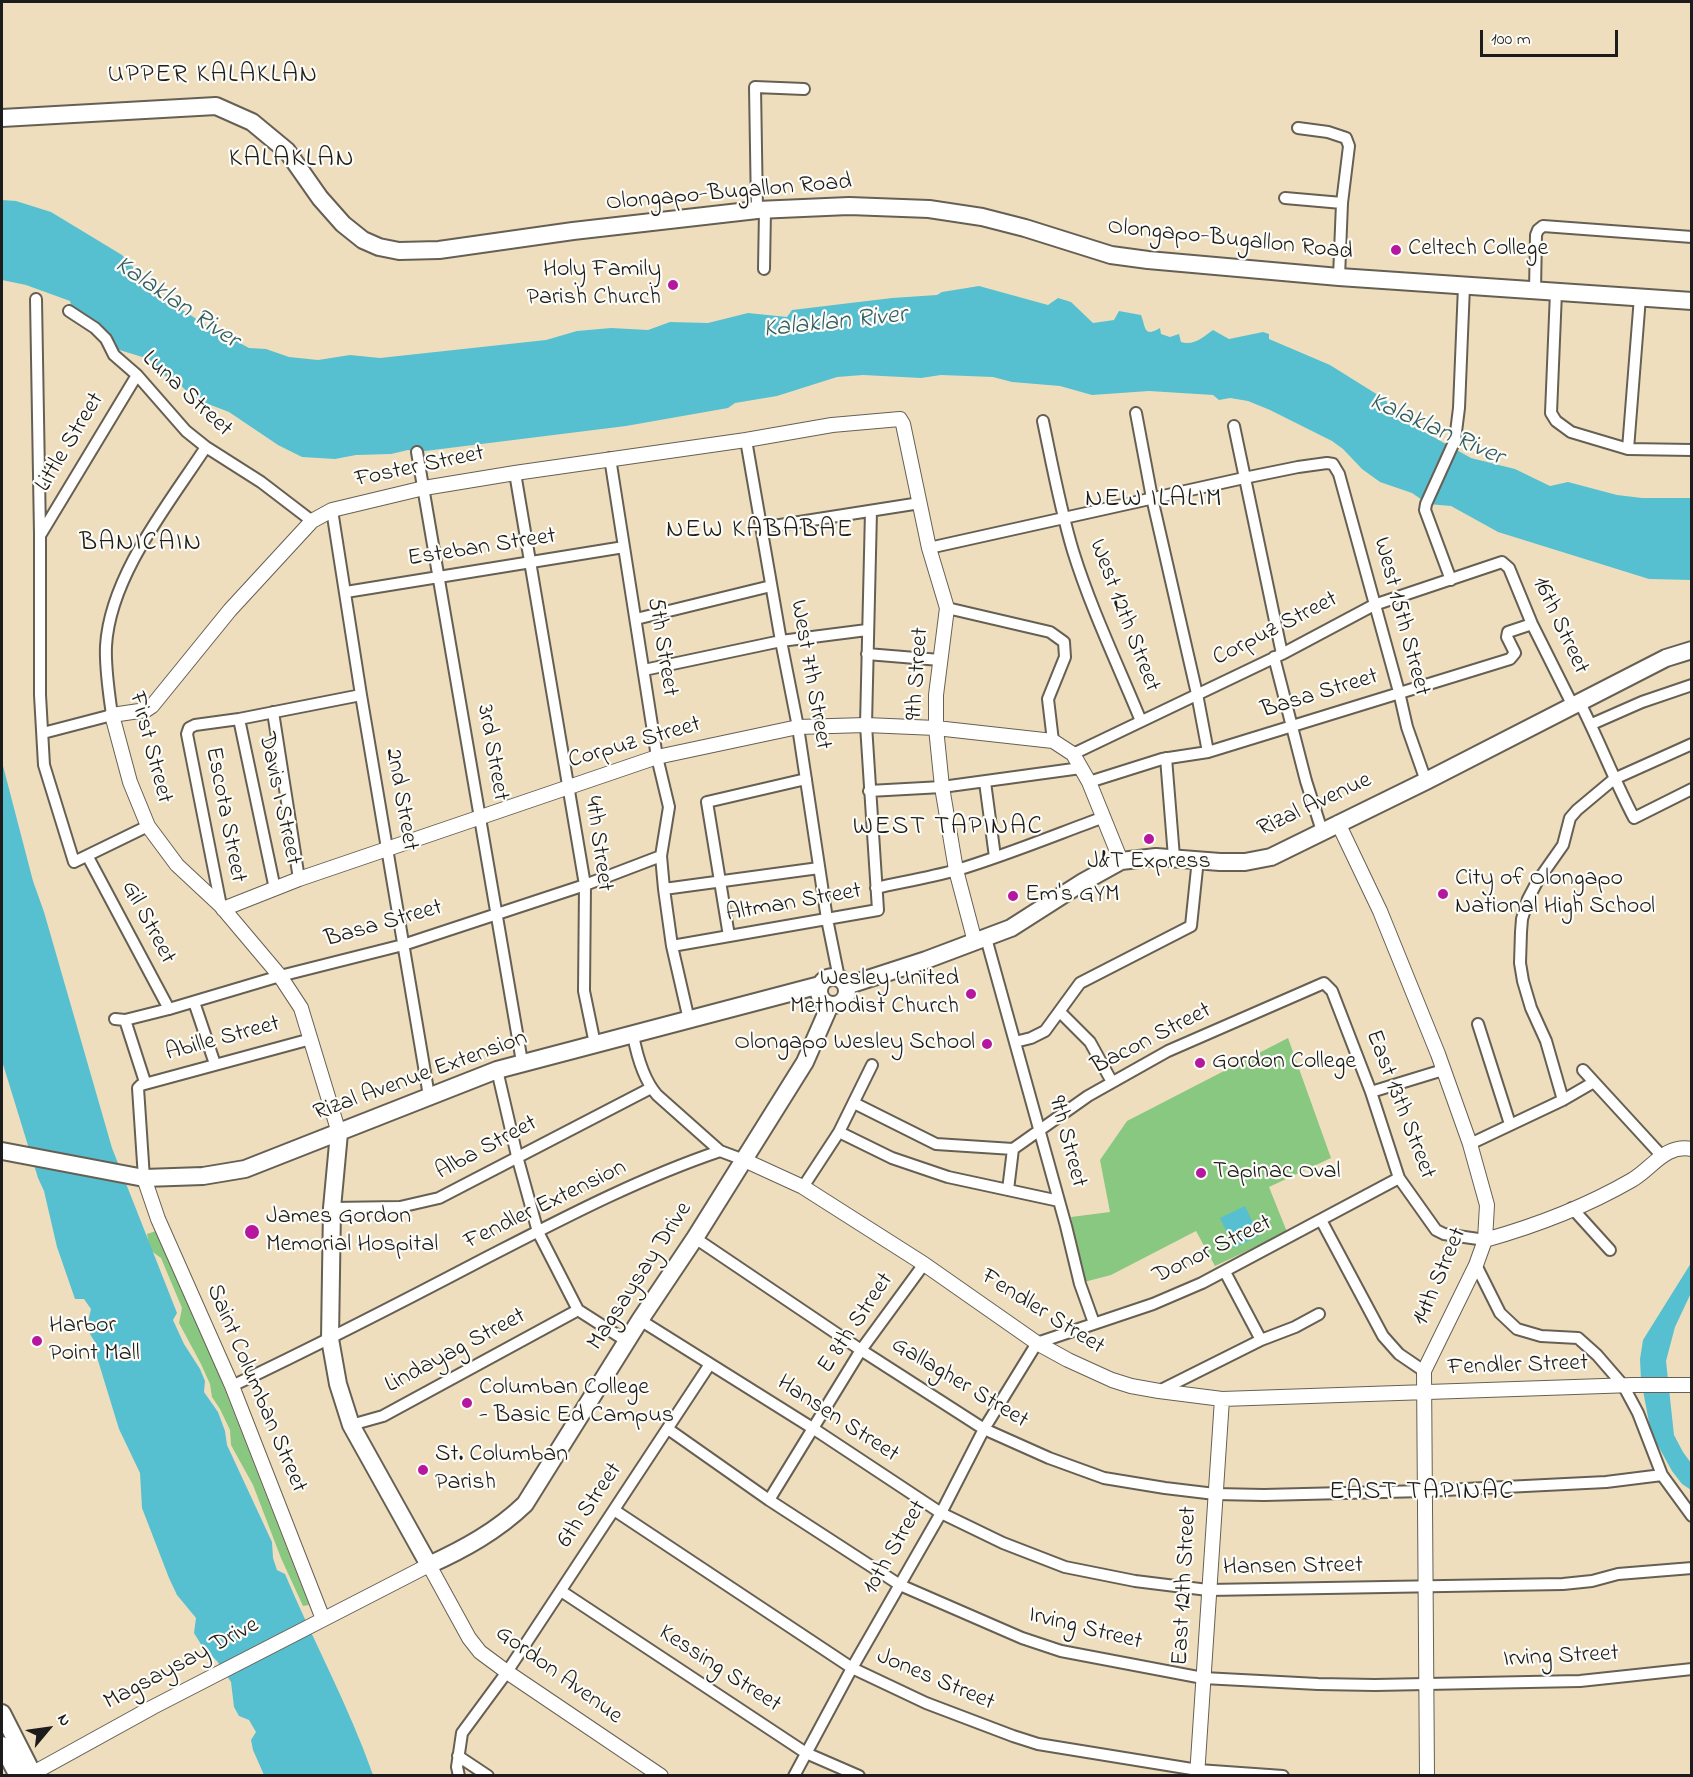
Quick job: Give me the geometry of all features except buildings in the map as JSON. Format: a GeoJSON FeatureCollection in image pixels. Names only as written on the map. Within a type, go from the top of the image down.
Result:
{"type":"FeatureCollection","features":[{"type":"Feature","properties":{"kind":"main road","name":"Olongapo-Bugallon Road"},"geometry":{"type":"LineString","coordinates":[[2,118],[216,106],[252,122],[287,150],[320,198],[343,224],[363,240],[379,247],[399,251],[439,250],[573,231],[761,210],[849,206],[929,209],[982,217],[1111,255],[1339,277],[1692,301]]}},
{"type":"Feature","properties":{"kind":"main road","name":"Rizal Avenue"},"geometry":{"type":"LineString","coordinates":[[842,982],[981,940],[1011,928],[1083,882],[1121,861],[1174,857],[1245,862],[1271,856],[1426,781],[1666,657],[1692,650]]}},
{"type":"Feature","properties":{"kind":"main road"},"geometry":{"type":"LineString","coordinates":[[826,979],[842,982],[846,995],[842,1002],[830,1005],[820,998],[820,985],[826,979]]}},
{"type":"Feature","properties":{"kind":"main road","name":"Rizal Avenue Extension"},"geometry":{"type":"LineString","coordinates":[[9,1152],[136,1177],[203,1176],[245,1169],[522,1062],[820,985]]}},
{"type":"Feature","properties":{"kind":"main road","name":"Magsaysay Drive"},"geometry":{"type":"LineString","coordinates":[[429,1565],[477,1540],[507,1521],[525,1504],[805,1062],[830,1005]]}},
{"type":"Feature","properties":{"kind":"main road"},"geometry":{"type":"LineString","coordinates":[[339,1132],[332,1208],[330,1339],[338,1384],[351,1425],[429,1565]]}},
{"type":"Feature","properties":{"kind":"main road"},"geometry":{"type":"LineString","coordinates":[[2,1713],[28,1775]]}},
{"type":"Feature","properties":{"kind":"main road"},"geometry":{"type":"LineString","coordinates":[[2,1745],[28,1775]]}},
{"type":"Feature","properties":{"kind":"street"},"geometry":{"type":"LineString","coordinates":[[764,269],[755,87],[804,89]]}},
{"type":"Feature","properties":{"kind":"street"},"geometry":{"type":"LineString","coordinates":[[1298,128],[1328,132],[1346,138],[1349,146],[1342,203],[1339,277]]}},
{"type":"Feature","properties":{"kind":"street"},"geometry":{"type":"LineString","coordinates":[[1285,198],[1342,203]]}},
{"type":"Feature","properties":{"kind":"street"},"geometry":{"type":"LineString","coordinates":[[1535,291],[1536,235],[1538,230],[1544,226],[1692,237]]}},
{"type":"Feature","properties":{"kind":"street"},"geometry":{"type":"LineString","coordinates":[[1451,580],[1425,510],[1455,440],[1459,408],[1464,286]]}},
{"type":"Feature","properties":{"kind":"street"},"geometry":{"type":"LineString","coordinates":[[1556,292],[1551,413],[1556,421],[1571,432],[1628,449],[1692,450]]}},
{"type":"Feature","properties":{"kind":"street"},"geometry":{"type":"LineString","coordinates":[[1628,449],[1640,297]]}},
{"type":"Feature","properties":{"kind":"street"},"geometry":{"type":"LineString","coordinates":[[36,299],[40,695],[44,733],[44,765],[72,860],[76,863],[148,826]]}},
{"type":"Feature","properties":{"kind":"street","name":"Luna Street"},"geometry":{"type":"LineString","coordinates":[[69,311],[95,328],[106,339],[118,360],[137,375],[186,431],[312,520]]}},
{"type":"Feature","properties":{"kind":"street","name":"Little Street"},"geometry":{"type":"LineString","coordinates":[[40,534],[137,375]]}},
{"type":"Feature","properties":{"kind":"street"},"geometry":{"type":"LineString","coordinates":[[1136,413],[1152,498],[1208,752]]}},
{"type":"Feature","properties":{"kind":"street","name":"Foster Street"},"geometry":{"type":"LineString","coordinates":[[44,733],[112,715],[146,710],[152,706],[230,610],[312,520],[332,510],[424,489],[515,472],[746,440],[832,425],[894,418]]}},
{"type":"Feature","properties":{"kind":"street","name":"9th Street"},"geometry":{"type":"LineString","coordinates":[[894,418],[900,419],[903,424],[929,548],[947,608],[940,660],[936,728],[942,787],[956,870],[1015,1042],[1080,1284],[1094,1323]]}},
{"type":"Feature","properties":{"kind":"street","name":"West 12th Street"},"geometry":{"type":"LineString","coordinates":[[1043,421],[1074,552],[1095,611],[1141,721]]}},
{"type":"Feature","properties":{"kind":"street"},"geometry":{"type":"LineString","coordinates":[[1234,426],[1292,726],[1322,831]]}},
{"type":"Feature","properties":{"kind":"street","name":"West 7th Street"},"geometry":{"type":"LineString","coordinates":[[746,440],[798,727],[827,919],[842,982]]}},
{"type":"Feature","properties":{"kind":"street","name":"First Street"},"geometry":{"type":"LineString","coordinates":[[206,447],[128,567],[118,593],[106,646],[112,715],[130,782],[148,826],[177,865],[222,908],[280,976],[301,1008],[339,1132]]}},
{"type":"Feature","properties":{"kind":"street","name":"3rd Street"},"geometry":{"type":"LineString","coordinates":[[417,452],[522,1062]]}},
{"type":"Feature","properties":{"kind":"street","name":"5th Street"},"geometry":{"type":"LineString","coordinates":[[610,458],[657,757],[669,807],[661,856],[664,889],[672,946],[689,1020]]}},
{"type":"Feature","properties":{"kind":"street","name":"West 15th Street"},"geometry":{"type":"LineString","coordinates":[[1244,478],[1298,467],[1333,464],[1339,474],[1400,692],[1407,728],[1426,781]]}},
{"type":"Feature","properties":{"kind":"street","name":"4th Street"},"geometry":{"type":"LineString","coordinates":[[515,472],[585,885],[584,991],[595,1044]]}},
{"type":"Feature","properties":{"kind":"street"},"geometry":{"type":"LineString","coordinates":[[929,548],[1244,478]]}},
{"type":"Feature","properties":{"kind":"street"},"geometry":{"type":"LineString","coordinates":[[761,528],[920,503]]}},
{"type":"Feature","properties":{"kind":"street","name":"2nd Street"},"geometry":{"type":"LineString","coordinates":[[332,510],[429,1096]]}},
{"type":"Feature","properties":{"kind":"street"},"geometry":{"type":"LineString","coordinates":[[871,511],[866,725],[876,888]]}},
{"type":"Feature","properties":{"kind":"street","name":"Esteban Street"},"geometry":{"type":"LineString","coordinates":[[346,592],[624,547]]}},
{"type":"Feature","properties":{"kind":"street","name":"Corpuz Street"},"geometry":{"type":"LineString","coordinates":[[222,908],[300,879],[657,757],[798,727],[866,725],[936,728],[1053,741],[1073,754],[1278,655],[1374,605],[1502,562],[1506,564]]}},
{"type":"Feature","properties":{"kind":"street","name":"16th Street"},"geometry":{"type":"LineString","coordinates":[[1506,564],[1532,624],[1576,703],[1592,724],[1614,779],[1634,818],[1692,789]]}},
{"type":"Feature","properties":{"kind":"street"},"geometry":{"type":"LineString","coordinates":[[636,619],[771,586]]}},
{"type":"Feature","properties":{"kind":"street"},"geometry":{"type":"LineString","coordinates":[[947,608],[1050,632],[1064,642],[1065,657],[1048,699],[1053,741]]}},
{"type":"Feature","properties":{"kind":"street","name":"Basa Street"},"geometry":{"type":"LineString","coordinates":[[1089,782],[1167,758],[1208,752],[1510,659],[1515,653],[1508,632],[1532,624]]}},
{"type":"Feature","properties":{"kind":"street"},"geometry":{"type":"LineString","coordinates":[[644,670],[781,640],[867,630]]}},
{"type":"Feature","properties":{"kind":"street"},"geometry":{"type":"LineString","coordinates":[[867,654],[940,660]]}},
{"type":"Feature","properties":{"kind":"street"},"geometry":{"type":"LineString","coordinates":[[1592,724],[1642,702],[1692,685]]}},
{"type":"Feature","properties":{"kind":"street","name":"Escota Street"},"geometry":{"type":"LineString","coordinates":[[222,908],[187,734],[189,728],[195,725],[239,719],[361,695]]}},
{"type":"Feature","properties":{"kind":"street"},"geometry":{"type":"LineString","coordinates":[[273,712],[300,879]]}},
{"type":"Feature","properties":{"kind":"street","name":"Davis I Street"},"geometry":{"type":"LineString","coordinates":[[239,719],[275,889]]}},
{"type":"Feature","properties":{"kind":"street"},"geometry":{"type":"LineString","coordinates":[[1563,1100],[1546,1041],[1531,1008],[1523,981],[1520,963],[1522,919],[1528,899],[1565,841],[1572,815],[1614,779],[1692,744]]}},
{"type":"Feature","properties":{"kind":"street"},"geometry":{"type":"LineString","coordinates":[[1073,754],[1089,782],[1121,861]]}},
{"type":"Feature","properties":{"kind":"street"},"geometry":{"type":"LineString","coordinates":[[1167,758],[1174,857]]}},
{"type":"Feature","properties":{"kind":"street"},"geometry":{"type":"LineString","coordinates":[[869,791],[942,787],[1080,768]]}},
{"type":"Feature","properties":{"kind":"street"},"geometry":{"type":"LineString","coordinates":[[729,936],[707,805],[709,800],[806,779]]}},
{"type":"Feature","properties":{"kind":"street"},"geometry":{"type":"LineString","coordinates":[[985,782],[995,857]]}},
{"type":"Feature","properties":{"kind":"street","name":"Altman Street"},"geometry":{"type":"LineString","coordinates":[[672,946],[878,911],[876,888],[956,870],[1104,817]]}},
{"type":"Feature","properties":{"kind":"street","name":"14th Street"},"geometry":{"type":"LineString","coordinates":[[1338,823],[1380,911],[1443,1070],[1470,1144],[1487,1205],[1485,1240],[1476,1265],[1424,1371],[1422,1393],[1428,1776]]}},
{"type":"Feature","properties":{"kind":"street","name":"Basa Street"},"geometry":{"type":"LineString","coordinates":[[120,1019],[169,1009],[280,976],[403,945],[585,885],[661,856]]}},
{"type":"Feature","properties":{"kind":"street","name":"Gil Street"},"geometry":{"type":"LineString","coordinates":[[88,857],[169,1009]]}},
{"type":"Feature","properties":{"kind":"street"},"geometry":{"type":"LineString","coordinates":[[1015,1042],[1045,1031],[1080,983],[1191,926],[1198,859]]}},
{"type":"Feature","properties":{"kind":"street"},"geometry":{"type":"LineString","coordinates":[[664,889],[819,868]]}},
{"type":"Feature","properties":{"kind":"street","name":"Bacon Street"},"geometry":{"type":"LineString","coordinates":[[1013,1149],[1088,1096],[1168,1051],[1320,984]]}},
{"type":"Feature","properties":{"kind":"street","name":"East 13th Street"},"geometry":{"type":"LineString","coordinates":[[1320,984],[1326,984],[1332,991],[1371,1092],[1399,1178],[1436,1230],[1444,1234],[1485,1240]]}},
{"type":"Feature","properties":{"kind":"street"},"geometry":{"type":"LineString","coordinates":[[194,1002],[215,1064]]}},
{"type":"Feature","properties":{"kind":"street"},"geometry":{"type":"LineString","coordinates":[[1059,1012],[1090,1042],[1112,1082]]}},
{"type":"Feature","properties":{"kind":"street","name":"Abille Street"},"geometry":{"type":"LineString","coordinates":[[120,1019],[145,1082]]}},
{"type":"Feature","properties":{"kind":"street"},"geometry":{"type":"LineString","coordinates":[[1478,1024],[1510,1124]]}},
{"type":"Feature","properties":{"kind":"street","name":"Fendler Street"},"geometry":{"type":"LineString","coordinates":[[633,1035],[643,1072],[651,1088],[720,1151],[803,1187],[924,1264],[1037,1342],[1068,1360],[1112,1380],[1159,1391],[1222,1399],[1628,1385],[1692,1385]]}},
{"type":"Feature","properties":{"kind":"street","name":"Abille Street"},"geometry":{"type":"LineString","coordinates":[[136,1177],[138,1088],[145,1082],[311,1039]]}},
{"type":"Feature","properties":{"kind":"street"},"geometry":{"type":"LineString","coordinates":[[803,1187],[839,1132],[872,1065]]}},
{"type":"Feature","properties":{"kind":"street"},"geometry":{"type":"LineString","coordinates":[[497,1070],[538,1232],[578,1310],[628,1342]]}},
{"type":"Feature","properties":{"kind":"street"},"geometry":{"type":"LineString","coordinates":[[1371,1092],[1443,1070]]}},
{"type":"Feature","properties":{"kind":"street"},"geometry":{"type":"LineString","coordinates":[[1583,1070],[1661,1155]]}},
{"type":"Feature","properties":{"kind":"street"},"geometry":{"type":"LineString","coordinates":[[1470,1144],[1563,1100],[1594,1082]]}},
{"type":"Feature","properties":{"kind":"street","name":"Alba Street"},"geometry":{"type":"LineString","coordinates":[[332,1208],[400,1207],[439,1198],[651,1088]]}},
{"type":"Feature","properties":{"kind":"street"},"geometry":{"type":"LineString","coordinates":[[854,1103],[936,1144],[1013,1149],[1008,1190]]}},
{"type":"Feature","properties":{"kind":"street"},"geometry":{"type":"LineString","coordinates":[[839,1132],[892,1158],[948,1177],[1059,1201]]}},
{"type":"Feature","properties":{"kind":"street"},"geometry":{"type":"LineString","coordinates":[[1485,1240],[1518,1230],[1572,1208],[1633,1179],[1661,1155],[1674,1149],[1692,1149]]}},
{"type":"Feature","properties":{"kind":"street","name":"Fendler Extension"},"geometry":{"type":"LineString","coordinates":[[232,1386],[648,1179],[720,1151]]}},
{"type":"Feature","properties":{"kind":"street","name":"Saint Columban Street"},"geometry":{"type":"LineString","coordinates":[[136,1177],[158,1219],[232,1386],[317,1622]]}},
{"type":"Feature","properties":{"kind":"street","name":"Donor Street"},"geometry":{"type":"LineString","coordinates":[[1037,1342],[1153,1304],[1225,1272],[1399,1178]]}},
{"type":"Feature","properties":{"kind":"street"},"geometry":{"type":"LineString","coordinates":[[1572,1208],[1610,1250]]}},
{"type":"Feature","properties":{"kind":"street"},"geometry":{"type":"LineString","coordinates":[[1321,1220],[1383,1336],[1400,1354],[1424,1371]]}},
{"type":"Feature","properties":{"kind":"street","name":"Gallagher Street"},"geometry":{"type":"LineString","coordinates":[[695,1238],[861,1350],[984,1429],[1049,1458],[1104,1478],[1215,1494],[1264,1495],[1424,1491],[1606,1482],[1662,1476]]}},
{"type":"Feature","properties":{"kind":"street","name":"E 8th Street"},"geometry":{"type":"LineString","coordinates":[[770,1500],[861,1350],[924,1264]]}},
{"type":"Feature","properties":{"kind":"street"},"geometry":{"type":"LineString","coordinates":[[1476,1265],[1500,1313],[1509,1324],[1534,1335],[1578,1338],[1628,1385],[1662,1476],[1692,1516]]}},
{"type":"Feature","properties":{"kind":"street"},"geometry":{"type":"LineString","coordinates":[[1225,1272],[1261,1340]]}},
{"type":"Feature","properties":{"kind":"street","name":"Lindayag Street"},"geometry":{"type":"LineString","coordinates":[[351,1425],[382,1416],[578,1310]]}},
{"type":"Feature","properties":{"kind":"street"},"geometry":{"type":"LineString","coordinates":[[1159,1391],[1318,1314]]}},
{"type":"Feature","properties":{"kind":"street","name":"Hansen Street"},"geometry":{"type":"LineString","coordinates":[[640,1320],[814,1429],[941,1513],[1002,1543],[1065,1567],[1135,1581],[1208,1590],[1563,1584],[1592,1581],[1618,1574],[1692,1568]]}},
{"type":"Feature","properties":{"kind":"street","name":"10th Street"},"geometry":{"type":"LineString","coordinates":[[794,1776],[852,1668],[941,1513],[984,1429],[1037,1342]]}},
{"type":"Feature","properties":{"kind":"street","name":"6th Street"},"geometry":{"type":"LineString","coordinates":[[458,1756],[462,1733],[507,1672],[710,1364]]}},
{"type":"Feature","properties":{"kind":"street","name":"East 12th Street"},"geometry":{"type":"LineString","coordinates":[[1197,1773],[1222,1399]]}},
{"type":"Feature","properties":{"kind":"street","name":"Irving Street"},"geometry":{"type":"LineString","coordinates":[[668,1429],[770,1500],[900,1585],[1039,1644],[1061,1651],[1203,1678],[1318,1684],[1580,1681],[1692,1670]]}},
{"type":"Feature","properties":{"kind":"street","name":"Jones Street"},"geometry":{"type":"LineString","coordinates":[[614,1510],[852,1668],[926,1703],[1013,1737],[1038,1744],[1197,1773],[1283,1776]]}},
{"type":"Feature","properties":{"kind":"street","name":"Magsaysay Drive"},"geometry":{"type":"LineString","coordinates":[[28,1775],[215,1675],[429,1565]]}},
{"type":"Feature","properties":{"kind":"street","name":"Gordon Avenue"},"geometry":{"type":"LineString","coordinates":[[429,1565],[469,1638],[480,1652],[661,1776]]}},
{"type":"Feature","properties":{"kind":"street","name":"Kessing Street"},"geometry":{"type":"LineString","coordinates":[[561,1591],[806,1753],[859,1776]]}},
{"type":"Feature","properties":{"kind":"street"},"geometry":{"type":"LineString","coordinates":[[459,1776],[458,1756],[488,1776]]}},
{"type":"Feature","properties":{"kind":"green space","name":"Tapinac Oval"},"geometry":{"type":"Polygon","coordinates":[[[1288,1038],[1331,1158],[1269,1187],[1287,1232],[1215,1266],[1196,1231],[1111,1275],[1084,1282],[1071,1217],[1110,1212],[1100,1160],[1127,1121],[1288,1038]]]}},
{"type":"Feature","properties":{"kind":"green space"},"geometry":{"type":"Polygon","coordinates":[[[162,1229],[309,1605],[303,1606],[281,1558],[253,1485],[231,1445],[230,1430],[212,1397],[210,1384],[201,1364],[179,1323],[182,1308],[161,1258],[150,1250],[147,1234],[162,1229]]]}},
{"type":"Feature","properties":{"kind":"water","name":"Kalaklan River"},"geometry":{"type":"Polygon","coordinates":[[[2,200],[16,201],[51,212],[122,255],[150,286],[201,322],[249,348],[266,349],[289,357],[318,360],[350,355],[380,358],[546,340],[577,331],[611,328],[648,330],[670,322],[708,323],[748,313],[787,317],[792,310],[937,295],[942,292],[979,286],[1048,305],[1058,298],[1071,302],[1093,323],[1114,320],[1119,311],[1141,315],[1146,330],[1151,332],[1160,328],[1161,334],[1170,337],[1179,334],[1181,342],[1186,343],[1198,340],[1213,330],[1229,339],[1263,332],[1269,334],[1269,339],[1330,365],[1386,400],[1394,415],[1471,458],[1515,469],[1550,486],[1568,482],[1617,495],[1642,498],[1691,498],[1691,580],[1649,579],[1498,532],[1451,506],[1428,504],[1412,493],[1380,482],[1362,469],[1332,441],[1270,410],[1248,401],[1230,398],[1219,400],[1213,395],[1149,391],[1092,395],[1060,386],[1012,382],[993,377],[941,375],[921,378],[863,375],[837,377],[777,396],[735,403],[728,408],[626,426],[417,452],[408,450],[391,454],[356,455],[335,459],[302,457],[278,445],[229,412],[195,399],[175,380],[165,376],[149,359],[116,349],[72,308],[70,301],[26,285],[2,280],[2,200]]]}},
{"type":"Feature","properties":{"kind":"water"},"geometry":{"type":"Polygon","coordinates":[[[2,762],[33,881],[112,1148],[177,1313],[173,1320],[184,1344],[200,1369],[205,1381],[204,1392],[218,1412],[227,1445],[272,1542],[273,1558],[277,1570],[285,1574],[353,1724],[373,1775],[264,1775],[251,1740],[256,1732],[249,1720],[239,1716],[234,1707],[231,1682],[194,1633],[196,1618],[177,1595],[142,1508],[140,1473],[119,1429],[96,1354],[96,1344],[90,1334],[88,1322],[91,1309],[84,1299],[75,1299],[57,1247],[44,1191],[2,1061],[2,762]]]}},
{"type":"Feature","properties":{"kind":"water"},"geometry":{"type":"Polygon","coordinates":[[[1245,1206],[1259,1236],[1234,1248],[1220,1218],[1245,1206]]]}},
{"type":"Feature","properties":{"kind":"water"},"geometry":{"type":"Polygon","coordinates":[[[1691,1263],[1691,1293],[1675,1327],[1666,1361],[1674,1435],[1691,1463],[1691,1490],[1682,1484],[1672,1471],[1651,1433],[1641,1380],[1640,1359],[1643,1340],[1691,1263]]]}},
{"type":"Feature","properties":{"kind":"place","name":"Celtech College"},"geometry":{"type":"Point","coordinates":[1396,250]}},
{"type":"Feature","properties":{"kind":"place","name":"Holy Family Parish Church"},"geometry":{"type":"Point","coordinates":[673,285]}},
{"type":"Feature","properties":{"kind":"place","name":"J&T Express"},"geometry":{"type":"Point","coordinates":[1149,839]}},
{"type":"Feature","properties":{"kind":"place","name":"City of Olongapo National High School"},"geometry":{"type":"Point","coordinates":[1443,894]}},
{"type":"Feature","properties":{"kind":"place","name":"Em's GYM"},"geometry":{"type":"Point","coordinates":[1013,896]}},
{"type":"Feature","properties":{"kind":"place","name":"Wesley United Methodist Church"},"geometry":{"type":"Point","coordinates":[971,994]}},
{"type":"Feature","properties":{"kind":"place","name":"Olongapo Wesley School"},"geometry":{"type":"Point","coordinates":[987,1044]}},
{"type":"Feature","properties":{"kind":"place","name":"Gordon College"},"geometry":{"type":"Point","coordinates":[1200,1063]}},
{"type":"Feature","properties":{"kind":"place","name":"Tapinac Oval"},"geometry":{"type":"Point","coordinates":[1201,1173]}},
{"type":"Feature","properties":{"kind":"place","name":"James Gordon Memorial Hospital"},"geometry":{"type":"Point","coordinates":[252,1232]}},
{"type":"Feature","properties":{"kind":"place","name":"Harbor Point Mall"},"geometry":{"type":"Point","coordinates":[37,1341]}},
{"type":"Feature","properties":{"kind":"place","name":"Columban College - Basic Ed Campus"},"geometry":{"type":"Point","coordinates":[467,1403]}},
{"type":"Feature","properties":{"kind":"place","name":"St. Columban Parish"},"geometry":{"type":"Point","coordinates":[423,1470]}},
{"type":"Feature","properties":{"kind":"district","name":"UPPER KALAKLAN"},"geometry":{"type":"Point","coordinates":[213,77]}},
{"type":"Feature","properties":{"kind":"district","name":"KALAKLAN"},"geometry":{"type":"Point","coordinates":[292,161]}},
{"type":"Feature","properties":{"kind":"district","name":"NEW ILALIM"},"geometry":{"type":"Point","coordinates":[1154,501]}},
{"type":"Feature","properties":{"kind":"district","name":"NEW KABABAE"},"geometry":{"type":"Point","coordinates":[760,532]}},
{"type":"Feature","properties":{"kind":"district","name":"BANICAIN"},"geometry":{"type":"Point","coordinates":[141,545]}},
{"type":"Feature","properties":{"kind":"district","name":"WEST TAPINAC"},"geometry":{"type":"Point","coordinates":[948,829]}},
{"type":"Feature","properties":{"kind":"district","name":"EAST TAPINAC"},"geometry":{"type":"Point","coordinates":[1422,1494]}}]}
